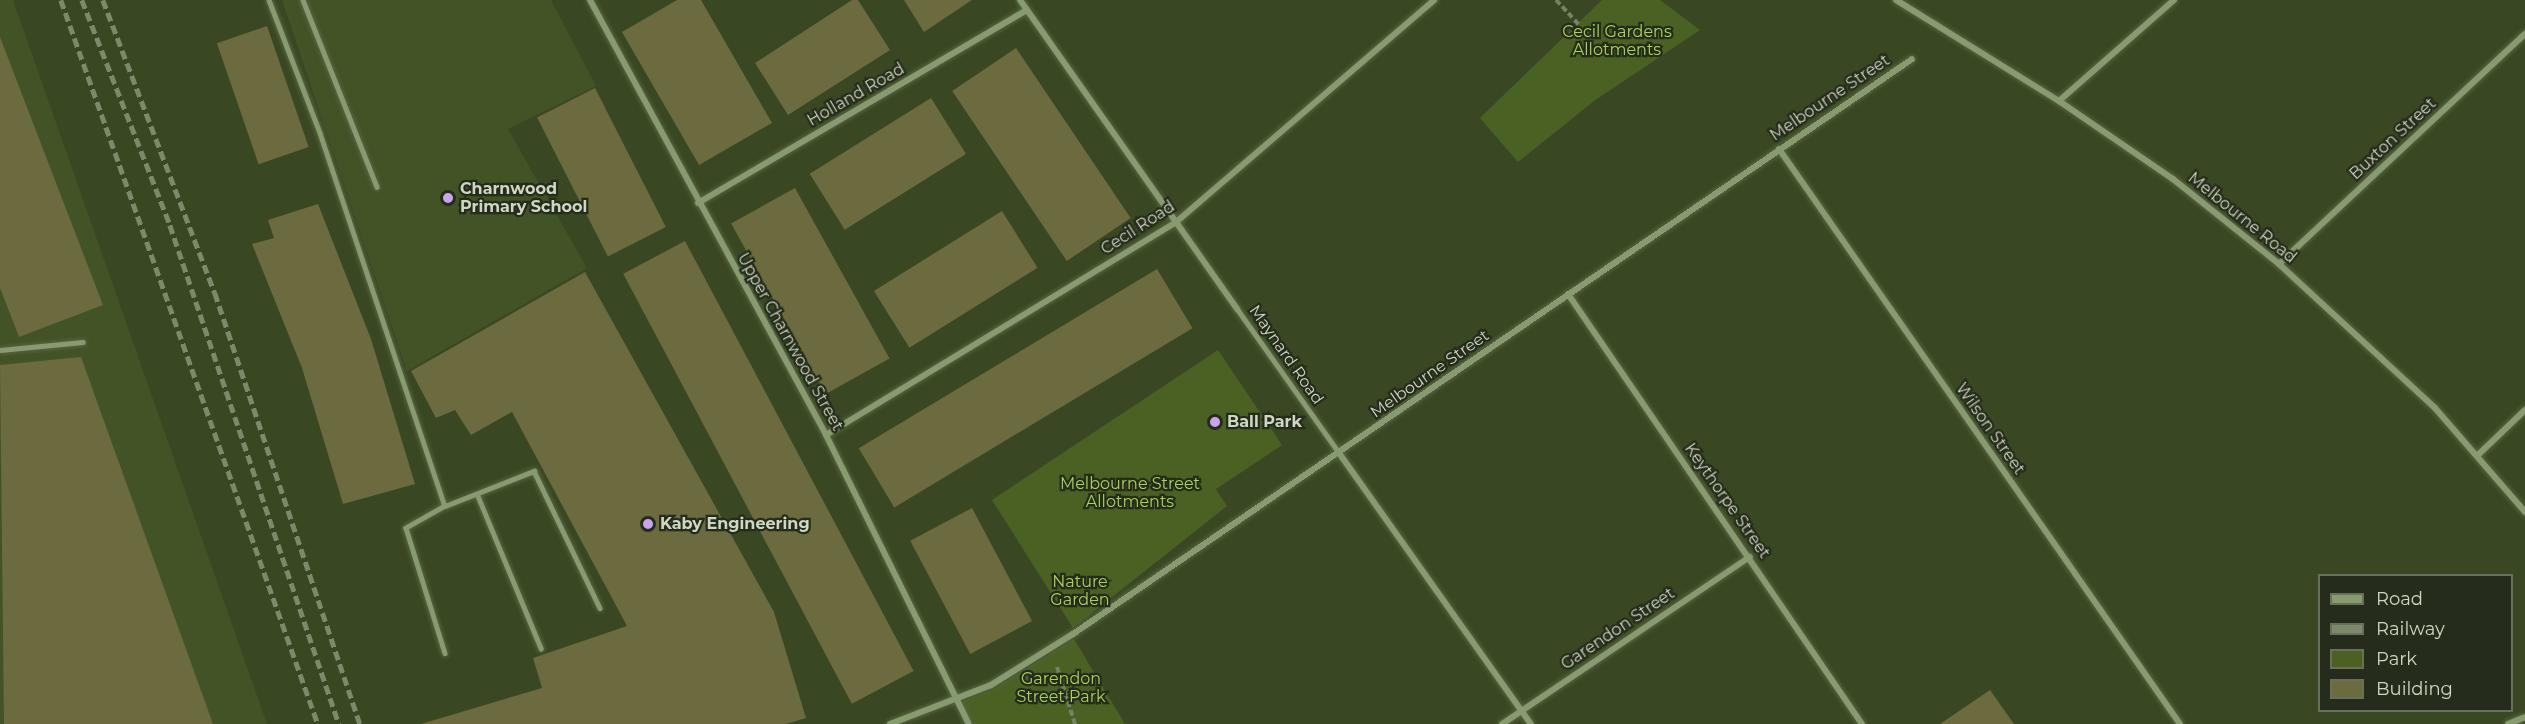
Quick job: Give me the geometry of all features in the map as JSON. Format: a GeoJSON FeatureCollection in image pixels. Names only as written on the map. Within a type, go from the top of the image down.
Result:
{"type":"FeatureCollection","features":[{"type":"Feature","properties":{"kind":"street","name":"Upper Charnwood Street"},"geometry":{"type":"LineString","coordinates":[[590,0],[698,203],[826,435],[969,724]]}},
{"type":"Feature","properties":{"kind":"street","name":"Maynard Road"},"geometry":{"type":"LineString","coordinates":[[1020,0],[1175,223],[1531,724]]}},
{"type":"Feature","properties":{"kind":"street","name":"Cecil Road"},"geometry":{"type":"LineString","coordinates":[[826,435],[1175,223],[1434,0]]}},
{"type":"Feature","properties":{"kind":"street","name":"Melbourne Road"},"geometry":{"type":"LineString","coordinates":[[1896,0],[2059,101],[2173,179],[2279,264],[2479,454],[2525,512]]}},
{"type":"Feature","properties":{"kind":"street"},"geometry":{"type":"LineString","coordinates":[[2059,101],[2174,0]]}},
{"type":"Feature","properties":{"kind":"street","name":"Holland Road"},"geometry":{"type":"LineString","coordinates":[[698,203],[1027,10]]}},
{"type":"Feature","properties":{"kind":"street","name":"Buxton Street"},"geometry":{"type":"LineString","coordinates":[[2279,264],[2525,34]]}},
{"type":"Feature","properties":{"kind":"street","name":"Melbourne Street"},"geometry":{"type":"LineString","coordinates":[[891,724],[957,701],[1047,651],[1912,59]]}},
{"type":"Feature","properties":{"kind":"street","name":"Wilson Street"},"geometry":{"type":"LineString","coordinates":[[1779,149],[2180,724]]}},
{"type":"Feature","properties":{"kind":"street","name":"Keythorpe Street"},"geometry":{"type":"LineString","coordinates":[[1568,294],[1750,557],[1862,724]]}},
{"type":"Feature","properties":{"kind":"street"},"geometry":{"type":"LineString","coordinates":[[2479,454],[2525,410]]}},
{"type":"Feature","properties":{"kind":"street","name":"Garendon Street"},"geometry":{"type":"LineString","coordinates":[[1502,724],[1750,557]]}},
{"type":"Feature","properties":{"kind":"street"},"geometry":{"type":"LineString","coordinates":[[2508,724],[2525,717]]}},
{"type":"Feature","properties":{"kind":"lane"},"geometry":{"type":"LineString","coordinates":[[268,0],[320,134],[445,506]]}},
{"type":"Feature","properties":{"kind":"lane"},"geometry":{"type":"LineString","coordinates":[[303,0],[377,187]]}},
{"type":"Feature","properties":{"kind":"lane"},"geometry":{"type":"LineString","coordinates":[[0,350],[83,342]]}},
{"type":"Feature","properties":{"kind":"lane"},"geometry":{"type":"LineString","coordinates":[[445,653],[406,528],[445,506],[478,496],[534,471],[600,608]]}},
{"type":"Feature","properties":{"kind":"lane"},"geometry":{"type":"LineString","coordinates":[[478,496],[541,648]]}},
{"type":"Feature","properties":{"kind":"path"},"geometry":{"type":"LineString","coordinates":[[1556,0],[1578,24]]}},
{"type":"Feature","properties":{"kind":"path"},"geometry":{"type":"LineString","coordinates":[[1047,651],[1063,678],[1075,724]]}},
{"type":"Feature","properties":{"kind":"shaded area"},"geometry":{"type":"Polygon","coordinates":[[[0,0],[13,0],[267,724],[0,724],[0,0]]]}},
{"type":"Feature","properties":{"kind":"shaded area","name":"Charnwood Primary School"},"geometry":{"type":"Polygon","coordinates":[[[282,0],[551,0],[596,86],[508,129],[587,268],[407,371],[282,0]]]}},
{"type":"Feature","properties":{"kind":"green space","name":"Cecil Gardens Allotments"},"geometry":{"type":"Polygon","coordinates":[[[1602,0],[1660,0],[1700,30],[1594,101],[1518,162],[1480,118],[1602,0]]]}},
{"type":"Feature","properties":{"kind":"green space"},"geometry":{"type":"Polygon","coordinates":[[[1218,350],[1282,445],[1216,489],[1227,506],[1073,628],[992,500],[1218,350]]]}},
{"type":"Feature","properties":{"kind":"green space","name":"Garendon Street Park"},"geometry":{"type":"Polygon","coordinates":[[[1074,639],[1125,724],[973,724],[961,702],[993,689],[1074,639]]]}},
{"type":"Feature","properties":{"kind":"building"},"geometry":{"type":"Polygon","coordinates":[[[677,0],[701,0],[772,123],[699,165],[622,32],[677,0]]]}},
{"type":"Feature","properties":{"kind":"building"},"geometry":{"type":"Polygon","coordinates":[[[852,0],[858,0],[890,50],[788,115],[755,63],[852,0]]]}},
{"type":"Feature","properties":{"kind":"building"},"geometry":{"type":"Polygon","coordinates":[[[904,0],[972,0],[924,32],[904,0]]]}},
{"type":"Feature","properties":{"kind":"building"},"geometry":{"type":"Polygon","coordinates":[[[267,26],[309,147],[259,164],[217,43],[267,26]]]}},
{"type":"Feature","properties":{"kind":"building"},"geometry":{"type":"Polygon","coordinates":[[[0,37],[103,305],[19,337],[0,288],[0,37]]]}},
{"type":"Feature","properties":{"kind":"building"},"geometry":{"type":"Polygon","coordinates":[[[1016,48],[1131,218],[1067,261],[952,91],[1016,48]]]}},
{"type":"Feature","properties":{"kind":"building"},"geometry":{"type":"Polygon","coordinates":[[[595,88],[666,227],[608,257],[537,118],[595,88]]]}},
{"type":"Feature","properties":{"kind":"building"},"geometry":{"type":"Polygon","coordinates":[[[931,98],[966,154],[845,230],[810,174],[931,98]]]}},
{"type":"Feature","properties":{"kind":"building"},"geometry":{"type":"Polygon","coordinates":[[[795,188],[890,359],[826,394],[731,223],[795,188]]]}},
{"type":"Feature","properties":{"kind":"building"},"geometry":{"type":"Polygon","coordinates":[[[318,204],[371,339],[415,484],[343,504],[302,368],[252,244],[274,238],[268,220],[318,204]]]}},
{"type":"Feature","properties":{"kind":"building"},"geometry":{"type":"Polygon","coordinates":[[[1002,211],[1038,268],[909,348],[874,291],[1002,211]]]}},
{"type":"Feature","properties":{"kind":"building"},"geometry":{"type":"Polygon","coordinates":[[[685,241],[914,671],[852,704],[623,274],[685,241]]]}},
{"type":"Feature","properties":{"kind":"building"},"geometry":{"type":"Polygon","coordinates":[[[1157,269],[1193,328],[894,507],[859,448],[1157,269]]]}},
{"type":"Feature","properties":{"kind":"building","name":"Kaby Engineering"},"geometry":{"type":"Polygon","coordinates":[[[585,272],[774,612],[806,718],[786,724],[421,724],[542,688],[533,658],[627,626],[512,412],[471,435],[455,410],[436,418],[411,371],[585,272]]]}},
{"type":"Feature","properties":{"kind":"building"},"geometry":{"type":"Polygon","coordinates":[[[81,357],[213,724],[4,724],[0,365],[81,357]]]}},
{"type":"Feature","properties":{"kind":"building"},"geometry":{"type":"Polygon","coordinates":[[[972,508],[1032,621],[970,654],[910,541],[972,508]]]}},
{"type":"Feature","properties":{"kind":"building"},"geometry":{"type":"Polygon","coordinates":[[[1990,690],[2014,724],[1940,724],[1990,690]]]}},
{"type":"Feature","properties":{"kind":"railway"},"geometry":{"type":"LineString","coordinates":[[61,0],[318,724]]}},
{"type":"Feature","properties":{"kind":"railway"},"geometry":{"type":"LineString","coordinates":[[82,0],[170,225],[339,724]]}},
{"type":"Feature","properties":{"kind":"railway"},"geometry":{"type":"LineString","coordinates":[[103,0],[215,293],[360,724]]}},
{"type":"Feature","properties":{"kind":"place","name":"Charnwood Primary School"},"geometry":{"type":"Point","coordinates":[448,198]}},
{"type":"Feature","properties":{"kind":"place","name":"Ball Park"},"geometry":{"type":"Point","coordinates":[1215,422]}},
{"type":"Feature","properties":{"kind":"place","name":"Kaby Engineering"},"geometry":{"type":"Point","coordinates":[648,524]}},
{"type":"Feature","properties":{"kind":"park label","name":"Melbourne Street Allotments"},"geometry":{"type":"Point","coordinates":[1130,493]}},
{"type":"Feature","properties":{"kind":"park label","name":"Nature Garden"},"geometry":{"type":"Point","coordinates":[1080,591]}}]}
